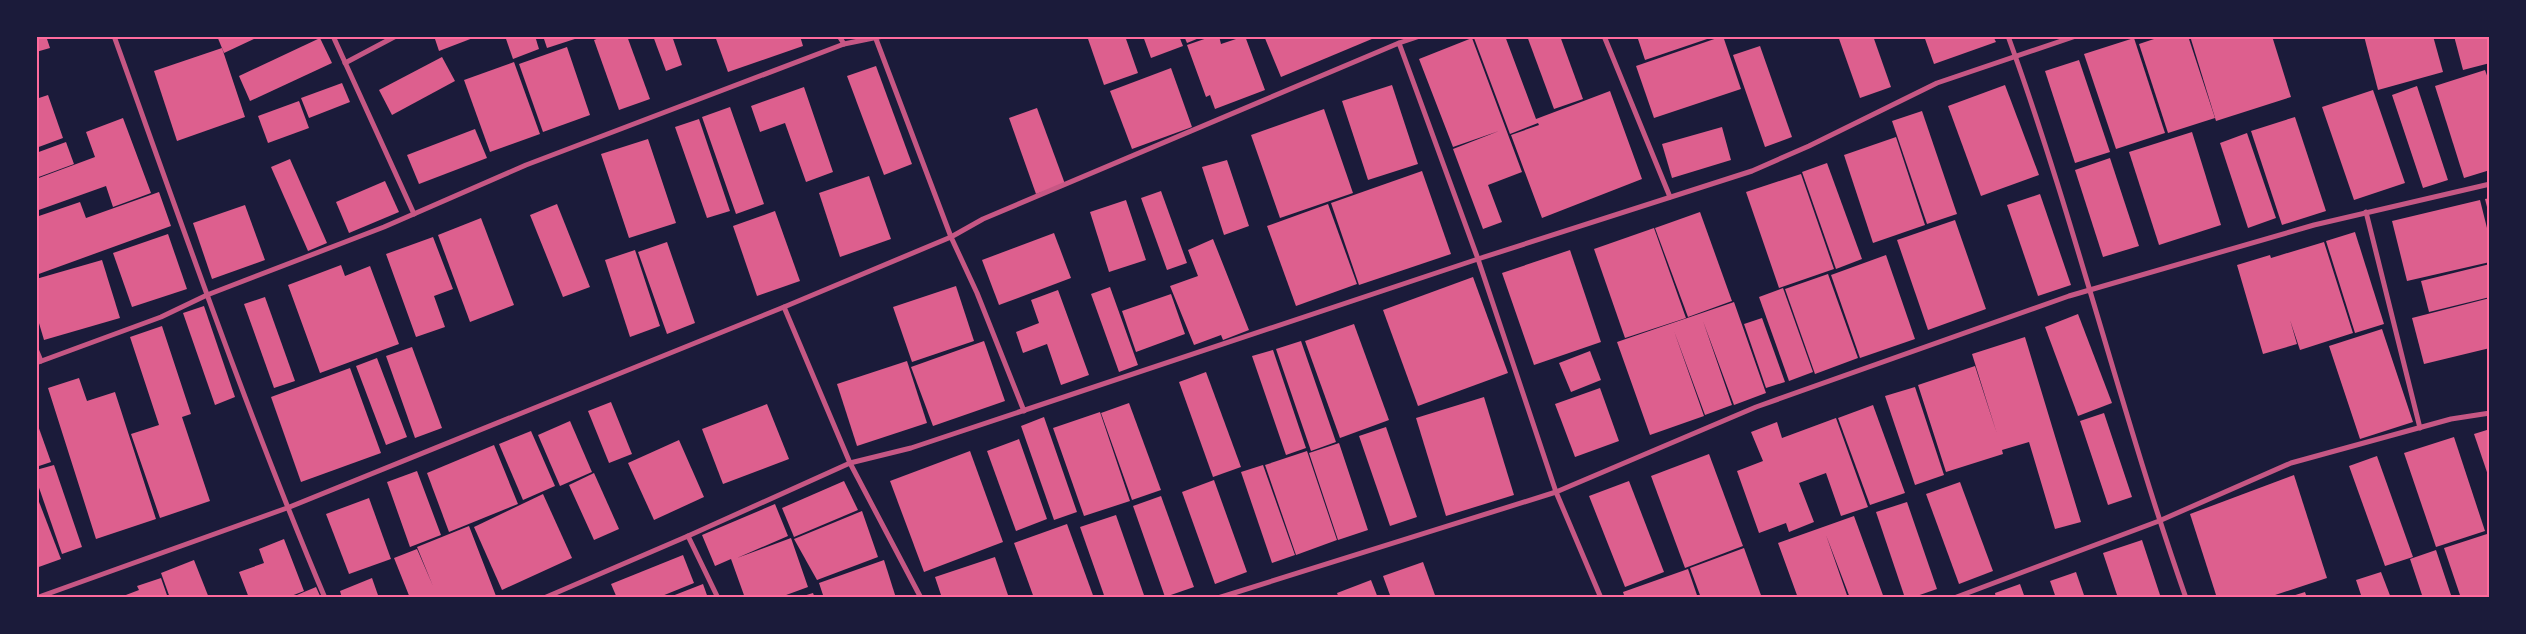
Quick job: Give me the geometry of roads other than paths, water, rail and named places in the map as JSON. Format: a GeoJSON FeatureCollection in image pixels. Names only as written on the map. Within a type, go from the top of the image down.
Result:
{"type":"FeatureCollection","features":[{"type":"Feature","properties":{"kind":"street"},"geometry":{"type":"LineString","coordinates":[[114,36],[207,295],[287,508],[325,598]]}},
{"type":"Feature","properties":{"kind":"street"},"geometry":{"type":"LineString","coordinates":[[333,36],[414,214]]}},
{"type":"Feature","properties":{"kind":"street"},"geometry":{"type":"LineString","coordinates":[[345,63],[396,36]]}},
{"type":"Feature","properties":{"kind":"street"},"geometry":{"type":"LineString","coordinates":[[840,36],[844,44]]}},
{"type":"Feature","properties":{"kind":"street"},"geometry":{"type":"LineString","coordinates":[[36,349],[38,362],[161,317],[207,295],[414,214],[526,165],[844,44],[876,39],[883,36]]}},
{"type":"Feature","properties":{"kind":"street"},"geometry":{"type":"LineString","coordinates":[[36,598],[287,508],[784,307],[951,237],[983,219],[1399,43],[1420,36]]}},
{"type":"Feature","properties":{"kind":"street"},"geometry":{"type":"LineString","coordinates":[[1604,36],[1670,197]]}},
{"type":"Feature","properties":{"kind":"street"},"geometry":{"type":"LineString","coordinates":[[2008,36],[2090,290],[2159,521],[2186,598]]}},
{"type":"Feature","properties":{"kind":"street"},"geometry":{"type":"LineString","coordinates":[[544,598],[850,463],[911,448],[1478,259],[1752,171],[1810,146],[1936,83],[2076,36]]}},
{"type":"Feature","properties":{"kind":"street"},"geometry":{"type":"LineString","coordinates":[[876,39],[951,237],[977,293],[1024,411]]}},
{"type":"Feature","properties":{"kind":"street"},"geometry":{"type":"LineString","coordinates":[[1399,43],[1478,259],[1556,492],[1601,598]]}},
{"type":"Feature","properties":{"kind":"street"},"geometry":{"type":"LineString","coordinates":[[1218,598],[1556,492],[1756,407],[2090,290],[2366,212],[2490,184]]}},
{"type":"Feature","properties":{"kind":"street"},"geometry":{"type":"LineString","coordinates":[[2366,212],[2420,428]]}},
{"type":"Feature","properties":{"kind":"street"},"geometry":{"type":"LineString","coordinates":[[784,307],[850,463],[921,598]]}},
{"type":"Feature","properties":{"kind":"street"},"geometry":{"type":"LineString","coordinates":[[1954,598],[2159,521],[2291,463],[2451,419],[2490,413]]}},
{"type":"Feature","properties":{"kind":"street"},"geometry":{"type":"LineString","coordinates":[[688,536],[718,598]]}}]}
